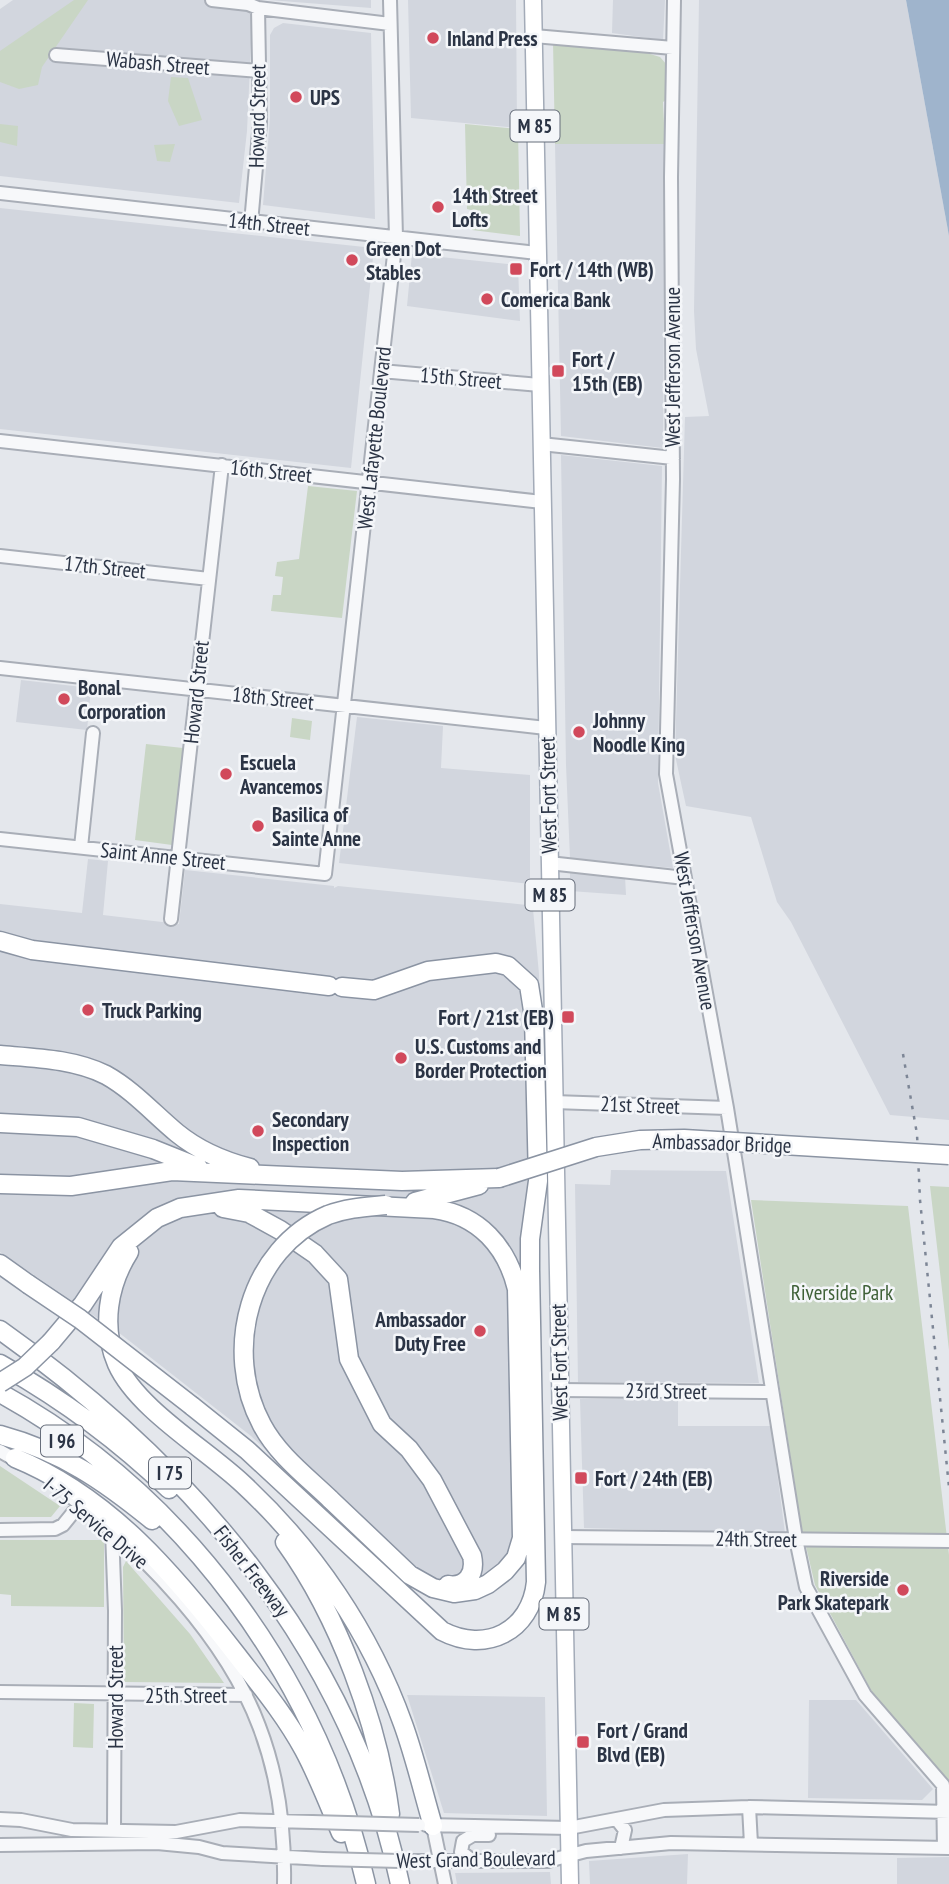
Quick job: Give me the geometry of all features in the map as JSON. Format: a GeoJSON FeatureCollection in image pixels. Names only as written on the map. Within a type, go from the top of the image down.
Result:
{"type":"FeatureCollection","features":[{"type":"Feature","properties":{"kind":"highway"},"geometry":{"type":"LineString","coordinates":[[0,941],[32,950],[373,990],[428,971],[500,963],[508,966],[529,985],[534,1017],[538,1181],[530,1239],[536,1582],[531,1605],[519,1622],[500,1635],[470,1640],[451,1635],[434,1625],[223,1429],[80,1319],[0,1264]]}},
{"type":"Feature","properties":{"kind":"highway"},"geometry":{"type":"LineString","coordinates":[[0,1055],[62,1062],[88,1068],[115,1081],[177,1133],[205,1152],[227,1161],[281,1175]]}},
{"type":"Feature","properties":{"kind":"highway"},"geometry":{"type":"LineString","coordinates":[[0,1123],[69,1126],[132,1143],[226,1174]]}},
{"type":"Feature","properties":{"kind":"highway","name":"Ambassador Bridge"},"geometry":{"type":"LineString","coordinates":[[499,1178],[596,1147],[640,1140],[684,1139],[949,1155]]}},
{"type":"Feature","properties":{"kind":"highway"},"geometry":{"type":"LineString","coordinates":[[0,1184],[71,1186],[172,1171],[402,1181],[499,1178]]}},
{"type":"Feature","properties":{"kind":"highway"},"geometry":{"type":"LineString","coordinates":[[192,1205],[249,1213],[280,1230],[315,1254],[338,1279],[349,1359],[382,1424],[409,1449],[442,1494],[472,1556],[474,1564],[471,1574],[464,1582],[454,1586],[428,1576],[284,1456],[261,1423],[251,1399],[244,1371],[244,1325],[263,1274],[280,1250],[289,1241],[311,1224],[346,1209],[413,1203],[499,1178]]}},
{"type":"Feature","properties":{"kind":"highway"},"geometry":{"type":"LineString","coordinates":[[0,1383],[25,1367],[51,1342],[83,1304],[121,1247],[166,1213],[192,1205],[239,1199],[449,1211],[467,1218],[496,1243],[511,1268],[519,1303],[522,1538],[513,1563],[501,1576],[475,1590],[454,1593],[433,1588],[410,1575],[334,1496]]}},
{"type":"Feature","properties":{"kind":"highway"},"geometry":{"type":"LineString","coordinates":[[145,1227],[114,1283],[108,1316],[110,1341],[117,1363],[129,1385],[242,1482],[278,1519],[309,1555],[339,1597],[374,1657],[404,1725],[426,1825]]}},
{"type":"Feature","properties":{"kind":"highway"},"geometry":{"type":"LineString","coordinates":[[0,1270],[28,1283]]}},
{"type":"Feature","properties":{"kind":"highway","name":"Fisher Freeway"},"geometry":{"type":"LineString","coordinates":[[5,1332],[92,1400],[163,1466],[228,1538],[276,1600],[318,1665],[353,1735],[380,1809],[400,1884]]}},
{"type":"Feature","properties":{"kind":"highway"},"geometry":{"type":"LineString","coordinates":[[0,1364],[65,1404],[140,1462],[182,1501],[276,1600]]}},
{"type":"Feature","properties":{"kind":"highway","name":"Fisher Freeway"},"geometry":{"type":"LineString","coordinates":[[0,1393],[57,1428],[122,1478],[177,1531],[218,1578],[259,1633],[306,1712],[341,1797],[365,1884]]}},
{"type":"Feature","properties":{"kind":"highway","name":"I 96"},"geometry":{"type":"LineString","coordinates":[[0,1406],[122,1478]]}},
{"type":"Feature","properties":{"kind":"highway"},"geometry":{"type":"LineString","coordinates":[[0,1435],[63,1458],[95,1475],[160,1526],[218,1578]]}},
{"type":"Feature","properties":{"kind":"highway"},"geometry":{"type":"LineString","coordinates":[[190,1440],[284,1542],[308,1577],[333,1624],[366,1712],[382,1766],[400,1884]]}},
{"type":"Feature","properties":{"kind":"highway"},"geometry":{"type":"LineString","coordinates":[[7,1455],[46,1472],[123,1525],[160,1561],[199,1606],[294,1732],[365,1884]]}},
{"type":"Feature","properties":{"kind":"main road","name":"West Fort Street"},"geometry":{"type":"LineString","coordinates":[[533,0],[570,1884]]}},
{"type":"Feature","properties":{"kind":"street"},"geometry":{"type":"LineString","coordinates":[[212,0],[390,24]]}},
{"type":"Feature","properties":{"kind":"street","name":"West Lafayette Boulevard"},"geometry":{"type":"LineString","coordinates":[[326,874],[396,237],[390,0]]}},
{"type":"Feature","properties":{"kind":"street","name":"West Jefferson Avenue"},"geometry":{"type":"LineString","coordinates":[[674,0],[671,177],[673,458],[666,774],[727,1108],[806,1587],[865,1695],[943,1785],[947,1811],[946,1847]]}},
{"type":"Feature","properties":{"kind":"street","name":"Howard Street"},"geometry":{"type":"LineString","coordinates":[[251,223],[260,122],[258,8]]}},
{"type":"Feature","properties":{"kind":"street"},"geometry":{"type":"LineString","coordinates":[[534,36],[673,48]]}},
{"type":"Feature","properties":{"kind":"street","name":"Wabash Street"},"geometry":{"type":"LineString","coordinates":[[57,55],[259,71]]}},
{"type":"Feature","properties":{"kind":"street","name":"14th Street"},"geometry":{"type":"LineString","coordinates":[[0,193],[537,253]]}},
{"type":"Feature","properties":{"kind":"street","name":"15th Street"},"geometry":{"type":"LineString","coordinates":[[381,371],[540,385]]}},
{"type":"Feature","properties":{"kind":"street","name":"16th Street"},"geometry":{"type":"LineString","coordinates":[[0,441],[542,502]]}},
{"type":"Feature","properties":{"kind":"street"},"geometry":{"type":"LineString","coordinates":[[541,444],[673,458]]}},
{"type":"Feature","properties":{"kind":"street","name":"Howard Street"},"geometry":{"type":"LineString","coordinates":[[171,919],[222,465]]}},
{"type":"Feature","properties":{"kind":"street","name":"17th Street"},"geometry":{"type":"LineString","coordinates":[[0,556],[209,579]]}},
{"type":"Feature","properties":{"kind":"street","name":"18th Street"},"geometry":{"type":"LineString","coordinates":[[0,668],[546,727]]}},
{"type":"Feature","properties":{"kind":"street"},"geometry":{"type":"LineString","coordinates":[[80,847],[93,733]]}},
{"type":"Feature","properties":{"kind":"street","name":"Saint Anne Street"},"geometry":{"type":"LineString","coordinates":[[0,839],[326,874]]}},
{"type":"Feature","properties":{"kind":"street"},"geometry":{"type":"LineString","coordinates":[[549,863],[685,878]]}},
{"type":"Feature","properties":{"kind":"street","name":"21st Street"},"geometry":{"type":"LineString","coordinates":[[554,1102],[727,1108]]}},
{"type":"Feature","properties":{"kind":"street","name":"23rd Street"},"geometry":{"type":"LineString","coordinates":[[560,1390],[772,1391]]}},
{"type":"Feature","properties":{"kind":"street","name":"I-75 Service Drive"},"geometry":{"type":"LineString","coordinates":[[7,1455],[80,1504],[135,1552],[184,1606],[223,1658],[246,1695]]}},
{"type":"Feature","properties":{"kind":"street"},"geometry":{"type":"LineString","coordinates":[[0,1530],[55,1529],[63,1525],[80,1504]]}},
{"type":"Feature","properties":{"kind":"street","name":"Howard Street"},"geometry":{"type":"LineString","coordinates":[[112,1531],[114,1830]]}},
{"type":"Feature","properties":{"kind":"street","name":"24th Street"},"geometry":{"type":"LineString","coordinates":[[563,1537],[949,1541]]}},
{"type":"Feature","properties":{"kind":"street"},"geometry":{"type":"LineString","coordinates":[[114,1563],[122,1554],[135,1552]]}},
{"type":"Feature","properties":{"kind":"street","name":"25th Street"},"geometry":{"type":"LineString","coordinates":[[0,1692],[246,1695]]}},
{"type":"Feature","properties":{"kind":"street"},"geometry":{"type":"LineString","coordinates":[[246,1695],[269,1755],[280,1822],[284,1884]]}},
{"type":"Feature","properties":{"kind":"street"},"geometry":{"type":"LineString","coordinates":[[749,1807],[751,1844]]}},
{"type":"Feature","properties":{"kind":"street","name":"West Grand Boulevard"},"geometry":{"type":"LineString","coordinates":[[0,1845],[88,1837],[114,1830],[176,1832],[240,1820],[545,1829],[618,1821],[664,1810],[749,1807],[947,1811]]}},
{"type":"Feature","properties":{"kind":"street","name":"West Grand Boulevard"},"geometry":{"type":"LineString","coordinates":[[0,1819],[88,1837],[173,1844],[222,1853],[323,1859],[548,1861],[586,1851],[671,1843],[946,1847]]}},
{"type":"Feature","properties":{"kind":"street"},"geometry":{"type":"LineString","coordinates":[[618,1821],[625,1830],[621,1848]]}},
{"type":"Feature","properties":{"kind":"street"},"geometry":{"type":"LineString","coordinates":[[426,1825],[441,1861],[445,1884]]}},
{"type":"Feature","properties":{"kind":"street"},"geometry":{"type":"LineString","coordinates":[[473,1861],[460,1849],[463,1841],[469,1837],[519,1835],[545,1829]]}},
{"type":"Feature","properties":{"kind":"shaded area"},"geometry":{"type":"Polygon","coordinates":[[[13,0],[253,0],[247,131],[239,203],[0,176],[0,9],[13,0]]]}},
{"type":"Feature","properties":{"kind":"shaded area"},"geometry":{"type":"Polygon","coordinates":[[[269,0],[371,0],[371,8],[269,0]]]}},
{"type":"Feature","properties":{"kind":"shaded area"},"geometry":{"type":"Polygon","coordinates":[[[408,0],[516,0],[517,128],[411,118],[408,0]]]}},
{"type":"Feature","properties":{"kind":"shaded area"},"geometry":{"type":"Polygon","coordinates":[[[613,0],[665,0],[663,40],[612,33],[613,0]]]}},
{"type":"Feature","properties":{"kind":"shaded area"},"geometry":{"type":"Polygon","coordinates":[[[699,0],[906,0],[949,236],[949,1120],[890,1115],[791,922],[777,902],[751,817],[686,806],[675,755],[685,417],[709,416],[696,349],[694,311],[699,0]]]}},
{"type":"Feature","properties":{"kind":"shaded area"},"geometry":{"type":"Polygon","coordinates":[[[283,23],[371,33],[375,219],[263,205],[270,118],[270,35],[274,28],[283,23]]]}},
{"type":"Feature","properties":{"kind":"shaded area"},"geometry":{"type":"Polygon","coordinates":[[[555,144],[665,144],[663,448],[561,436],[555,144]]]}},
{"type":"Feature","properties":{"kind":"shaded area"},"geometry":{"type":"Polygon","coordinates":[[[0,208],[374,248],[351,468],[0,429],[0,208]]]}},
{"type":"Feature","properties":{"kind":"shaded area"},"geometry":{"type":"Polygon","coordinates":[[[412,254],[518,265],[520,321],[407,306],[412,254]]]}},
{"type":"Feature","properties":{"kind":"shaded area"},"geometry":{"type":"Polygon","coordinates":[[[561,455],[662,466],[658,783],[673,868],[570,858],[561,455]]]}},
{"type":"Feature","properties":{"kind":"shaded area"},"geometry":{"type":"Polygon","coordinates":[[[21,680],[91,688],[87,730],[16,722],[21,680]]]}},
{"type":"Feature","properties":{"kind":"shaded area"},"geometry":{"type":"Polygon","coordinates":[[[357,717],[443,726],[441,768],[530,775],[530,884],[339,863],[357,717]]]}},
{"type":"Feature","properties":{"kind":"shaded area"},"geometry":{"type":"Polygon","coordinates":[[[88,859],[108,861],[103,915],[179,924],[185,870],[334,888],[338,886],[527,905],[533,909],[539,974],[544,1184],[538,1233],[530,1532],[510,1576],[424,1592],[412,1586],[251,1436],[118,1332],[0,1252],[0,904],[82,913],[88,859]]]}},
{"type":"Feature","properties":{"kind":"shaded area"},"geometry":{"type":"Polygon","coordinates":[[[570,871],[625,876],[626,895],[570,891],[570,871]]]}},
{"type":"Feature","properties":{"kind":"shaded area"},"geometry":{"type":"Polygon","coordinates":[[[611,1170],[726,1171],[759,1383],[578,1382],[575,1184],[610,1185],[611,1170]]]}},
{"type":"Feature","properties":{"kind":"shaded area"},"geometry":{"type":"Polygon","coordinates":[[[678,1398],[678,1426],[771,1426],[785,1533],[584,1528],[580,1399],[678,1398]]]}},
{"type":"Feature","properties":{"kind":"shaded area"},"geometry":{"type":"Polygon","coordinates":[[[407,1695],[545,1697],[547,1816],[444,1813],[407,1695]]]}},
{"type":"Feature","properties":{"kind":"shaded area"},"geometry":{"type":"Polygon","coordinates":[[[809,1700],[856,1700],[933,1789],[922,1800],[808,1798],[809,1700]]]}},
{"type":"Feature","properties":{"kind":"shaded area"},"geometry":{"type":"Polygon","coordinates":[[[688,1854],[687,1884],[590,1884],[589,1861],[688,1854]]]}},
{"type":"Feature","properties":{"kind":"shaded area"},"geometry":{"type":"Polygon","coordinates":[[[949,1857],[949,1884],[897,1884],[897,1858],[949,1857]]]}},
{"type":"Feature","properties":{"kind":"shaded area"},"geometry":{"type":"Polygon","coordinates":[[[550,1872],[551,1884],[457,1884],[455,1873],[550,1872]]]}},
{"type":"Feature","properties":{"kind":"green space"},"geometry":{"type":"Polygon","coordinates":[[[74,0],[88,0],[42,67],[38,85],[19,89],[0,82],[0,51],[74,0]]]}},
{"type":"Feature","properties":{"kind":"green space"},"geometry":{"type":"Polygon","coordinates":[[[553,42],[640,51],[660,57],[667,65],[666,100],[663,102],[665,144],[555,144],[553,42]]]}},
{"type":"Feature","properties":{"kind":"green space"},"geometry":{"type":"Polygon","coordinates":[[[171,77],[188,78],[202,120],[179,126],[168,101],[171,77]]]}},
{"type":"Feature","properties":{"kind":"green space"},"geometry":{"type":"Polygon","coordinates":[[[0,124],[18,126],[17,146],[0,142],[0,124]]]}},
{"type":"Feature","properties":{"kind":"green space"},"geometry":{"type":"Polygon","coordinates":[[[465,124],[518,129],[520,236],[472,230],[471,210],[467,209],[465,124]]]}},
{"type":"Feature","properties":{"kind":"green space"},"geometry":{"type":"Polygon","coordinates":[[[175,144],[170,162],[157,161],[154,145],[175,144]]]}},
{"type":"Feature","properties":{"kind":"green space"},"geometry":{"type":"Polygon","coordinates":[[[308,486],[357,491],[342,618],[271,611],[273,595],[281,595],[283,577],[275,576],[277,562],[299,559],[308,486]]]}},
{"type":"Feature","properties":{"kind":"green space"},"geometry":{"type":"Polygon","coordinates":[[[292,718],[312,721],[310,740],[290,737],[292,718]]]}},
{"type":"Feature","properties":{"kind":"green space"},"geometry":{"type":"Polygon","coordinates":[[[146,744],[183,748],[172,845],[135,840],[146,744]]]}},
{"type":"Feature","properties":{"kind":"green space","name":"Riverside Park"},"geometry":{"type":"Polygon","coordinates":[[[930,1186],[949,1187],[949,1350],[930,1186]]]}},
{"type":"Feature","properties":{"kind":"green space","name":"Riverside Park"},"geometry":{"type":"Polygon","coordinates":[[[751,1200],[908,1206],[949,1555],[949,1783],[872,1692],[815,1585],[801,1525],[751,1200]]]}},
{"type":"Feature","properties":{"kind":"green space"},"geometry":{"type":"Polygon","coordinates":[[[0,1466],[60,1506],[51,1517],[0,1517],[0,1466]]]}},
{"type":"Feature","properties":{"kind":"green space"},"geometry":{"type":"Polygon","coordinates":[[[0,1540],[104,1540],[104,1607],[11,1606],[11,1595],[0,1594],[0,1540]]]}},
{"type":"Feature","properties":{"kind":"green space"},"geometry":{"type":"Polygon","coordinates":[[[126,1561],[190,1634],[224,1683],[124,1682],[123,1567],[126,1561]]]}},
{"type":"Feature","properties":{"kind":"green space"},"geometry":{"type":"Polygon","coordinates":[[[74,1703],[94,1704],[93,1748],[73,1747],[74,1703]]]}},
{"type":"Feature","properties":{"kind":"water"},"geometry":{"type":"Polygon","coordinates":[[[906,0],[949,0],[949,236],[906,0]]]}},
{"type":"Feature","properties":{"kind":"railway"},"geometry":{"type":"LineString","coordinates":[[903,1054],[917,1134],[920,1200],[949,1487]]}},
{"type":"Feature","properties":{"kind":"place","name":"Inland Press"},"geometry":{"type":"Point","coordinates":[433,38]}},
{"type":"Feature","properties":{"kind":"place","name":"UPS"},"geometry":{"type":"Point","coordinates":[296,97]}},
{"type":"Feature","properties":{"kind":"place","name":"14th Street Lofts"},"geometry":{"type":"Point","coordinates":[438,207]}},
{"type":"Feature","properties":{"kind":"place","name":"Green Dot Stables"},"geometry":{"type":"Point","coordinates":[352,260]}},
{"type":"Feature","properties":{"kind":"place","name":"Fort / 14th (WB)"},"geometry":{"type":"Point","coordinates":[516,269]}},
{"type":"Feature","properties":{"kind":"place","name":"Comerica Bank"},"geometry":{"type":"Point","coordinates":[487,299]}},
{"type":"Feature","properties":{"kind":"place","name":"Fort / 15th (EB)"},"geometry":{"type":"Point","coordinates":[558,371]}},
{"type":"Feature","properties":{"kind":"place","name":"Bonal Corporation"},"geometry":{"type":"Point","coordinates":[64,699]}},
{"type":"Feature","properties":{"kind":"place","name":"Johnny Noodle King"},"geometry":{"type":"Point","coordinates":[579,732]}},
{"type":"Feature","properties":{"kind":"place","name":"Escuela Avancemos"},"geometry":{"type":"Point","coordinates":[226,774]}},
{"type":"Feature","properties":{"kind":"place","name":"Basilica of Sainte Anne"},"geometry":{"type":"Point","coordinates":[258,826]}},
{"type":"Feature","properties":{"kind":"place","name":"Truck Parking"},"geometry":{"type":"Point","coordinates":[88,1010]}},
{"type":"Feature","properties":{"kind":"place","name":"Fort / 21st (EB)"},"geometry":{"type":"Point","coordinates":[568,1017]}},
{"type":"Feature","properties":{"kind":"place","name":"U.S. Customs and Border Protection"},"geometry":{"type":"Point","coordinates":[401,1058]}},
{"type":"Feature","properties":{"kind":"place","name":"Secondary Inspection"},"geometry":{"type":"Point","coordinates":[258,1131]}},
{"type":"Feature","properties":{"kind":"place","name":"Ambassador Duty Free"},"geometry":{"type":"Point","coordinates":[480,1331]}},
{"type":"Feature","properties":{"kind":"place","name":"Fort / 24th (EB)"},"geometry":{"type":"Point","coordinates":[581,1478]}},
{"type":"Feature","properties":{"kind":"place","name":"Riverside Park Skatepark"},"geometry":{"type":"Point","coordinates":[903,1590]}},
{"type":"Feature","properties":{"kind":"place","name":"Fort / Grand Blvd (EB)"},"geometry":{"type":"Point","coordinates":[583,1742]}}]}
